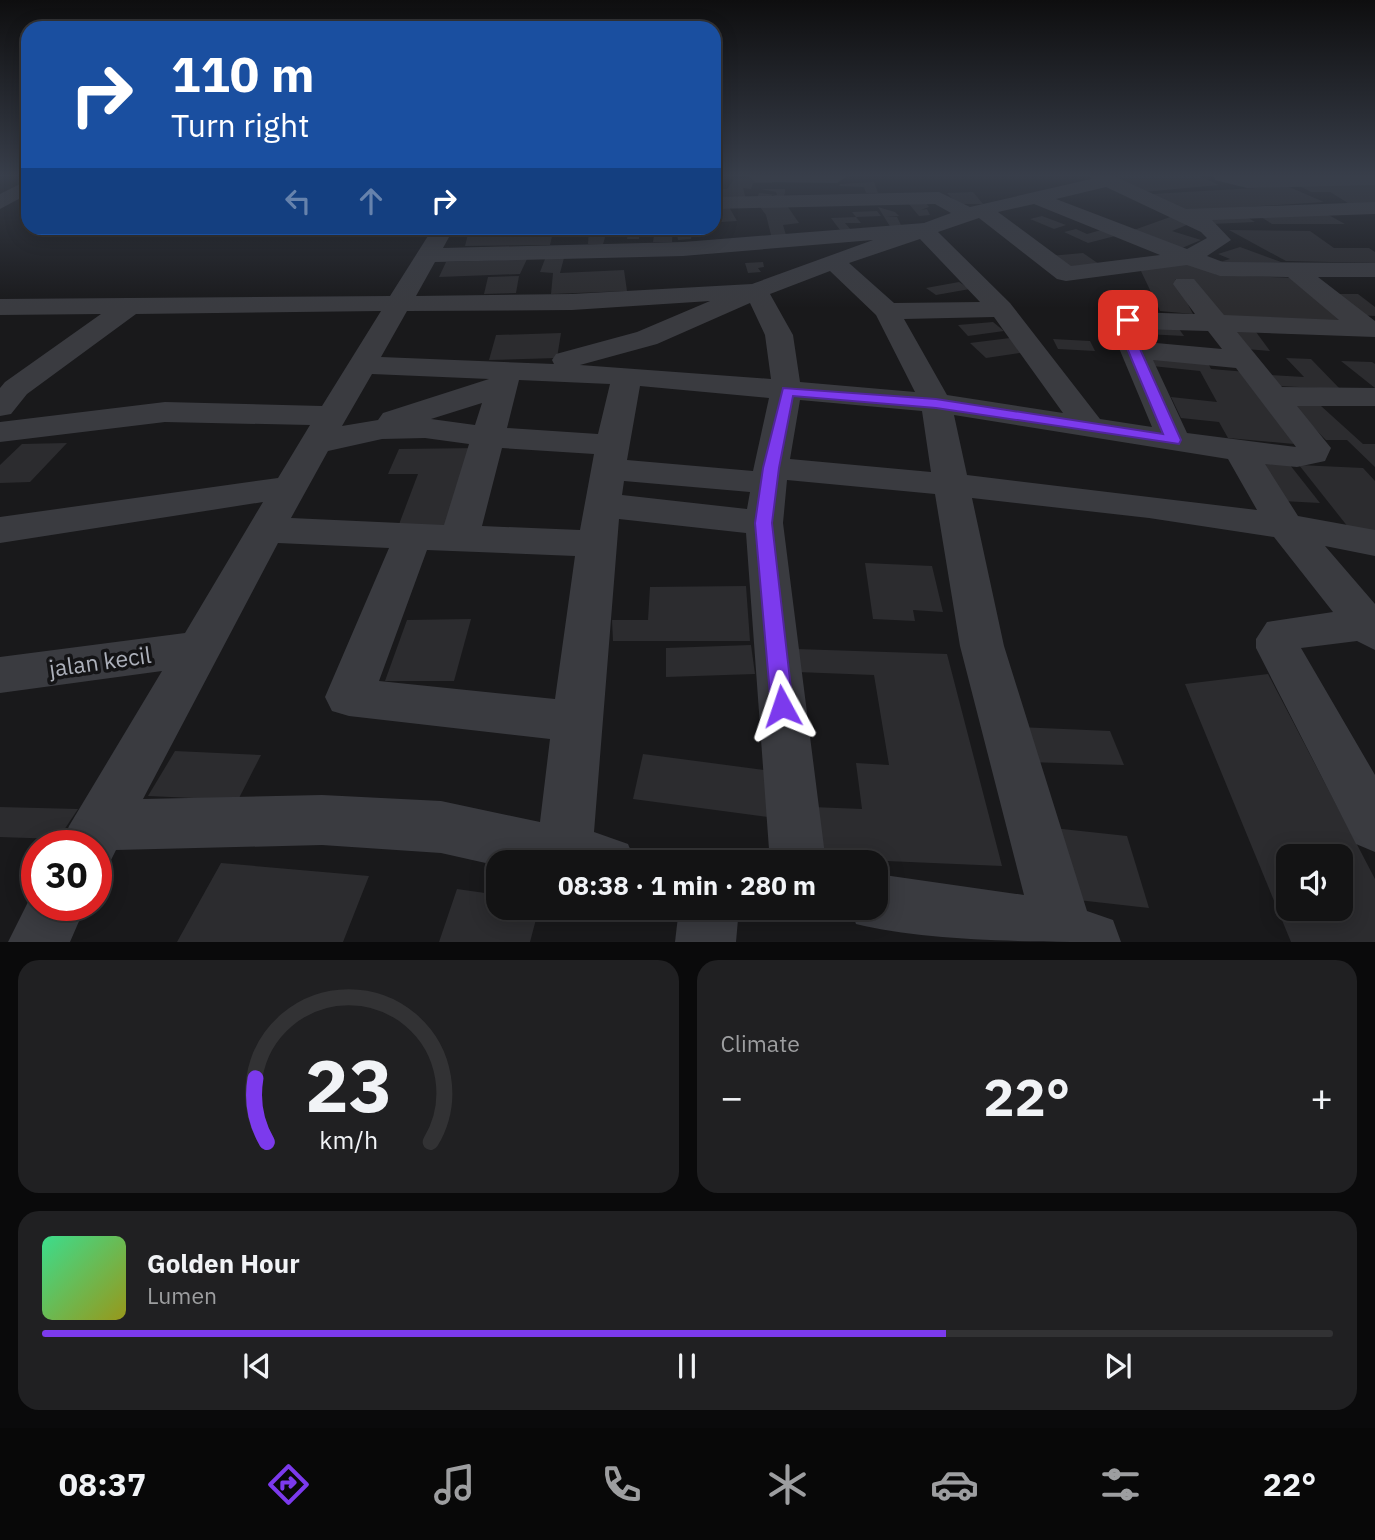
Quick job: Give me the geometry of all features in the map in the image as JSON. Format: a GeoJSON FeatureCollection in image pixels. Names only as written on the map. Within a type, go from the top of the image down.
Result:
{"type":"FeatureCollection","features":[{"type":"Feature","properties":{"kind":"street"},"geometry":{"type":"LineString","coordinates":[[755,220],[765,241]]}},
{"type":"Feature","properties":{"kind":"street"},"geometry":{"type":"LineString","coordinates":[[0,307],[132,304],[399,305],[568,339],[648,338],[833,261],[956,220]]}},
{"type":"Feature","properties":{"kind":"street"},"geometry":{"type":"LineString","coordinates":[[989,220],[1014,233],[1066,274],[1375,270]]}},
{"type":"Feature","properties":{"kind":"street"},"geometry":{"type":"LineString","coordinates":[[568,339],[627,376],[936,403],[1240,451],[1297,457],[1313,454],[1314,448],[1214,324],[1186,271],[1092,220]]}},
{"type":"Feature","properties":{"kind":"street"},"geometry":{"type":"LineString","coordinates":[[1014,233],[1104,226],[1137,220]]}},
{"type":"Feature","properties":{"kind":"street"},"geometry":{"type":"LineString","coordinates":[[1192,220],[1209,227],[1375,227]]}},
{"type":"Feature","properties":{"kind":"street"},"geometry":{"type":"LineString","coordinates":[[1186,271],[1220,240],[1209,227]]}},
{"type":"Feature","properties":{"kind":"street"},"geometry":{"type":"LineString","coordinates":[[97,830],[290,487],[332,432],[363,365],[435,242],[645,238],[682,249],[928,230]]}},
{"type":"Feature","properties":{"kind":"street"},"geometry":{"type":"LineString","coordinates":[[928,230],[1001,309],[1088,425]]}},
{"type":"Feature","properties":{"kind":"street"},"geometry":{"type":"LineString","coordinates":[[682,249],[695,297]]}},
{"type":"Feature","properties":{"kind":"street"},"geometry":{"type":"LineString","coordinates":[[833,261],[887,311],[936,403],[982,646],[1078,939],[1006,931],[888,905]]}},
{"type":"Feature","properties":{"kind":"street"},"geometry":{"type":"LineString","coordinates":[[1296,271],[1370,329]]}},
{"type":"Feature","properties":{"kind":"street"},"geometry":{"type":"LineString","coordinates":[[332,432],[505,378],[568,339],[695,297],[756,291]]}},
{"type":"Feature","properties":{"kind":"street"},"geometry":{"type":"LineString","coordinates":[[756,291],[771,314],[785,350],[788,391],[770,475],[764,523],[797,850]]}},
{"type":"Feature","properties":{"kind":"street"},"geometry":{"type":"LineString","coordinates":[[0,407],[16,388],[132,304]]}},
{"type":"Feature","properties":{"kind":"street"},"geometry":{"type":"LineString","coordinates":[[887,311],[1001,309]]}},
{"type":"Feature","properties":{"kind":"street"},"geometry":{"type":"LineString","coordinates":[[1174,440],[1125,329],[1128,320],[1370,329]]}},
{"type":"Feature","properties":{"kind":"street"},"geometry":{"type":"LineString","coordinates":[[1136,350],[1243,360]]}},
{"type":"Feature","properties":{"kind":"street"},"geometry":{"type":"LineString","coordinates":[[363,365],[505,378]]}},
{"type":"Feature","properties":{"kind":"street"},"geometry":{"type":"LineString","coordinates":[[585,850],[577,722],[605,491],[627,376]]}},
{"type":"Feature","properties":{"kind":"street"},"geometry":{"type":"LineString","coordinates":[[460,537],[505,378]]}},
{"type":"Feature","properties":{"kind":"street"},"geometry":{"type":"LineString","coordinates":[[1272,396],[1373,399]]}},
{"type":"Feature","properties":{"kind":"street"},"geometry":{"type":"LineString","coordinates":[[0,432],[165,412],[332,432],[425,428],[490,437],[605,491],[764,523]]}},
{"type":"Feature","properties":{"kind":"street"},"geometry":{"type":"LineString","coordinates":[[1240,451],[1285,524],[1371,628]]}},
{"type":"Feature","properties":{"kind":"street"},"geometry":{"type":"LineString","coordinates":[[266,530],[460,537],[605,491],[770,475],[952,484],[1285,524],[1375,543]]}},
{"type":"Feature","properties":{"kind":"street"},"geometry":{"type":"LineString","coordinates":[[0,530],[290,487]]}},
{"type":"Feature","properties":{"kind":"street"},"geometry":{"type":"LineString","coordinates":[[413,536],[349,697],[577,722]]}},
{"type":"Feature","properties":{"kind":"street"},"geometry":{"type":"LineString","coordinates":[[1371,628],[1283,634],[1278,639],[1278,648],[1375,826]]}},
{"type":"Feature","properties":{"kind":"street","name":"jalan kecil"},"geometry":{"type":"LineString","coordinates":[[0,675],[200,648]]}},
{"type":"Feature","properties":{"kind":"street"},"geometry":{"type":"LineString","coordinates":[[112,834],[322,820],[441,827],[549,850]]}},
{"type":"Feature","properties":{"kind":"street"},"geometry":{"type":"LineString","coordinates":[[705,942],[708,920]]}},
{"type":"Feature","properties":{"kind":"street"},"geometry":{"type":"LineString","coordinates":[[38,942],[49,921]]}},
{"type":"Feature","properties":{"kind":"building"},"geometry":{"type":"Polygon","coordinates":[[[767,220],[797,220],[799,223],[783,225],[786,235],[771,235],[767,220]]]}},
{"type":"Feature","properties":{"kind":"building"},"geometry":{"type":"Polygon","coordinates":[[[832,220],[858,220],[861,223],[845,223],[851,230],[840,230],[832,220]]]}},
{"type":"Feature","properties":{"kind":"building"},"geometry":{"type":"Polygon","coordinates":[[[886,220],[898,220],[902,227],[891,228],[886,220]]]}},
{"type":"Feature","properties":{"kind":"building"},"geometry":{"type":"Polygon","coordinates":[[[1032,220],[1053,220],[1066,225],[1054,229],[1032,220]]]}},
{"type":"Feature","properties":{"kind":"building"},"geometry":{"type":"Polygon","coordinates":[[[1162,220],[1187,220],[1194,222],[1172,231],[1201,240],[1182,248],[1131,231],[1162,220]]]}},
{"type":"Feature","properties":{"kind":"building"},"geometry":{"type":"Polygon","coordinates":[[[1204,220],[1255,222],[1211,224],[1204,220]]]}},
{"type":"Feature","properties":{"kind":"building"},"geometry":{"type":"Polygon","coordinates":[[[1266,220],[1338,220],[1345,224],[1272,224],[1266,220]]]}},
{"type":"Feature","properties":{"kind":"building"},"geometry":{"type":"Polygon","coordinates":[[[1076,229],[1087,234],[1101,230],[1115,236],[1088,243],[1064,232],[1076,229]]]}},
{"type":"Feature","properties":{"kind":"building"},"geometry":{"type":"Polygon","coordinates":[[[1229,230],[1310,231],[1334,248],[1369,248],[1375,252],[1375,263],[1286,261],[1229,230]]]}},
{"type":"Feature","properties":{"kind":"building"},"geometry":{"type":"Polygon","coordinates":[[[468,235],[552,235],[550,245],[465,246],[468,235]]]}},
{"type":"Feature","properties":{"kind":"building"},"geometry":{"type":"Polygon","coordinates":[[[589,235],[606,235],[603,244],[588,244],[589,235]]]}},
{"type":"Feature","properties":{"kind":"building"},"geometry":{"type":"Polygon","coordinates":[[[628,235],[639,235],[639,239],[627,239],[628,235]]]}},
{"type":"Feature","properties":{"kind":"building"},"geometry":{"type":"Polygon","coordinates":[[[654,235],[672,235],[672,242],[653,242],[654,235]]]}},
{"type":"Feature","properties":{"kind":"building"},"geometry":{"type":"Polygon","coordinates":[[[677,235],[692,235],[691,239],[678,240],[677,235]]]}},
{"type":"Feature","properties":{"kind":"building"},"geometry":{"type":"Polygon","coordinates":[[[1240,247],[1281,262],[1216,263],[1230,259],[1218,254],[1240,247]]]}},
{"type":"Feature","properties":{"kind":"building"},"geometry":{"type":"Polygon","coordinates":[[[1083,253],[1099,264],[1065,267],[1050,256],[1083,253]]]}},
{"type":"Feature","properties":{"kind":"building"},"geometry":{"type":"Polygon","coordinates":[[[564,258],[560,273],[624,270],[627,291],[551,294],[553,273],[540,272],[545,259],[564,258]]]}},
{"type":"Feature","properties":{"kind":"building"},"geometry":{"type":"Polygon","coordinates":[[[527,259],[520,274],[439,277],[446,262],[527,259]]]}},
{"type":"Feature","properties":{"kind":"building"},"geometry":{"type":"Polygon","coordinates":[[[1189,261],[1217,275],[1298,278],[1349,324],[1222,318],[1196,282],[1175,279],[1193,314],[1160,311],[1139,267],[1189,261]]]}},
{"type":"Feature","properties":{"kind":"building"},"geometry":{"type":"Polygon","coordinates":[[[763,262],[764,267],[758,268],[761,272],[748,273],[745,263],[763,262]]]}},
{"type":"Feature","properties":{"kind":"building"},"geometry":{"type":"Polygon","coordinates":[[[519,276],[516,293],[484,294],[488,277],[519,276]]]}},
{"type":"Feature","properties":{"kind":"building"},"geometry":{"type":"Polygon","coordinates":[[[959,282],[970,289],[936,295],[926,288],[959,282]]]}},
{"type":"Feature","properties":{"kind":"building"},"geometry":{"type":"Polygon","coordinates":[[[1327,294],[1358,294],[1375,307],[1375,316],[1355,315],[1327,294]]]}},
{"type":"Feature","properties":{"kind":"building"},"geometry":{"type":"Polygon","coordinates":[[[993,322],[1004,331],[968,336],[958,325],[993,322]]]}},
{"type":"Feature","properties":{"kind":"building"},"geometry":{"type":"Polygon","coordinates":[[[1141,327],[1179,329],[1184,336],[1145,334],[1141,327]]]}},
{"type":"Feature","properties":{"kind":"building"},"geometry":{"type":"Polygon","coordinates":[[[1233,330],[1256,332],[1270,351],[1246,349],[1233,330]]]}},
{"type":"Feature","properties":{"kind":"building"},"geometry":{"type":"Polygon","coordinates":[[[561,333],[557,358],[489,360],[496,335],[561,333]]]}},
{"type":"Feature","properties":{"kind":"building"},"geometry":{"type":"Polygon","coordinates":[[[1019,337],[1026,352],[986,358],[970,343],[1019,337]]]}},
{"type":"Feature","properties":{"kind":"building"},"geometry":{"type":"Polygon","coordinates":[[[1053,339],[1090,341],[1095,351],[1058,349],[1053,339]]]}},
{"type":"Feature","properties":{"kind":"building"},"geometry":{"type":"Polygon","coordinates":[[[1145,352],[1205,357],[1211,369],[1247,372],[1294,444],[1228,438],[1219,422],[1181,418],[1171,397],[1217,402],[1200,371],[1152,366],[1145,352]]]}},
{"type":"Feature","properties":{"kind":"building"},"geometry":{"type":"Polygon","coordinates":[[[1286,358],[1311,359],[1340,389],[1278,386],[1269,375],[1304,377],[1286,358]]]}},
{"type":"Feature","properties":{"kind":"building"},"geometry":{"type":"Polygon","coordinates":[[[1341,361],[1375,364],[1375,388],[1341,361]]]}},
{"type":"Feature","properties":{"kind":"building"},"geometry":{"type":"Polygon","coordinates":[[[1291,405],[1321,406],[1363,444],[1375,444],[1375,467],[1347,440],[1326,440],[1291,405]]]}},
{"type":"Feature","properties":{"kind":"building"},"geometry":{"type":"Polygon","coordinates":[[[67,443],[30,482],[0,483],[0,465],[22,444],[67,443]]]}},
{"type":"Feature","properties":{"kind":"building"},"geometry":{"type":"Polygon","coordinates":[[[479,448],[455,526],[398,527],[418,474],[388,474],[399,449],[479,448]]]}},
{"type":"Feature","properties":{"kind":"building"},"geometry":{"type":"Polygon","coordinates":[[[1254,463],[1290,465],[1320,503],[1282,501],[1254,463]]]}},
{"type":"Feature","properties":{"kind":"building"},"geometry":{"type":"Polygon","coordinates":[[[1299,465],[1363,468],[1375,481],[1375,534],[1352,532],[1299,465]]]}},
{"type":"Feature","properties":{"kind":"building"},"geometry":{"type":"Polygon","coordinates":[[[865,563],[932,566],[943,612],[913,610],[915,621],[873,619],[865,563]]]}},
{"type":"Feature","properties":{"kind":"building"},"geometry":{"type":"Polygon","coordinates":[[[746,586],[750,641],[613,641],[612,620],[648,620],[650,587],[746,586]]]}},
{"type":"Feature","properties":{"kind":"building"},"geometry":{"type":"Polygon","coordinates":[[[471,619],[454,681],[385,681],[407,620],[471,619]]]}},
{"type":"Feature","properties":{"kind":"building"},"geometry":{"type":"Polygon","coordinates":[[[751,645],[755,674],[666,677],[666,648],[751,645]]]}},
{"type":"Feature","properties":{"kind":"building"},"geometry":{"type":"Polygon","coordinates":[[[796,649],[947,654],[1002,866],[888,861],[888,850],[816,850],[812,807],[862,809],[856,763],[889,765],[874,675],[797,672],[796,649]]]}},
{"type":"Feature","properties":{"kind":"building"},"geometry":{"type":"Polygon","coordinates":[[[1268,674],[1375,879],[1375,942],[1291,942],[1282,921],[1353,921],[1353,844],[1276,844],[1276,905],[1185,684],[1268,674]]]}},
{"type":"Feature","properties":{"kind":"building"},"geometry":{"type":"Polygon","coordinates":[[[1018,727],[1110,731],[1124,765],[1028,762],[1018,727]]]}},
{"type":"Feature","properties":{"kind":"building"},"geometry":{"type":"Polygon","coordinates":[[[175,751],[261,755],[238,800],[148,796],[175,751]]]}},
{"type":"Feature","properties":{"kind":"building"},"geometry":{"type":"Polygon","coordinates":[[[643,754],[772,771],[768,817],[633,799],[643,754]]]}},
{"type":"Feature","properties":{"kind":"building"},"geometry":{"type":"Polygon","coordinates":[[[0,807],[78,809],[64,830],[21,830],[21,838],[0,837],[0,807]]]}},
{"type":"Feature","properties":{"kind":"building"},"geometry":{"type":"Polygon","coordinates":[[[1053,828],[1127,836],[1149,908],[1069,899],[1053,828]]]}},
{"type":"Feature","properties":{"kind":"building"},"geometry":{"type":"Polygon","coordinates":[[[221,863],[369,876],[343,942],[177,942],[221,863]]]}},
{"type":"Feature","properties":{"kind":"building"},"geometry":{"type":"Polygon","coordinates":[[[457,889],[486,893],[486,920],[536,920],[530,942],[439,942],[457,889]]]}},
{"type":"Feature","properties":{"kind":"route"},"geometry":{"type":"LineString","coordinates":[[782,706],[764,523],[771,468],[788,391],[936,403],[1174,440],[1125,329],[1128,320]]}}]}
